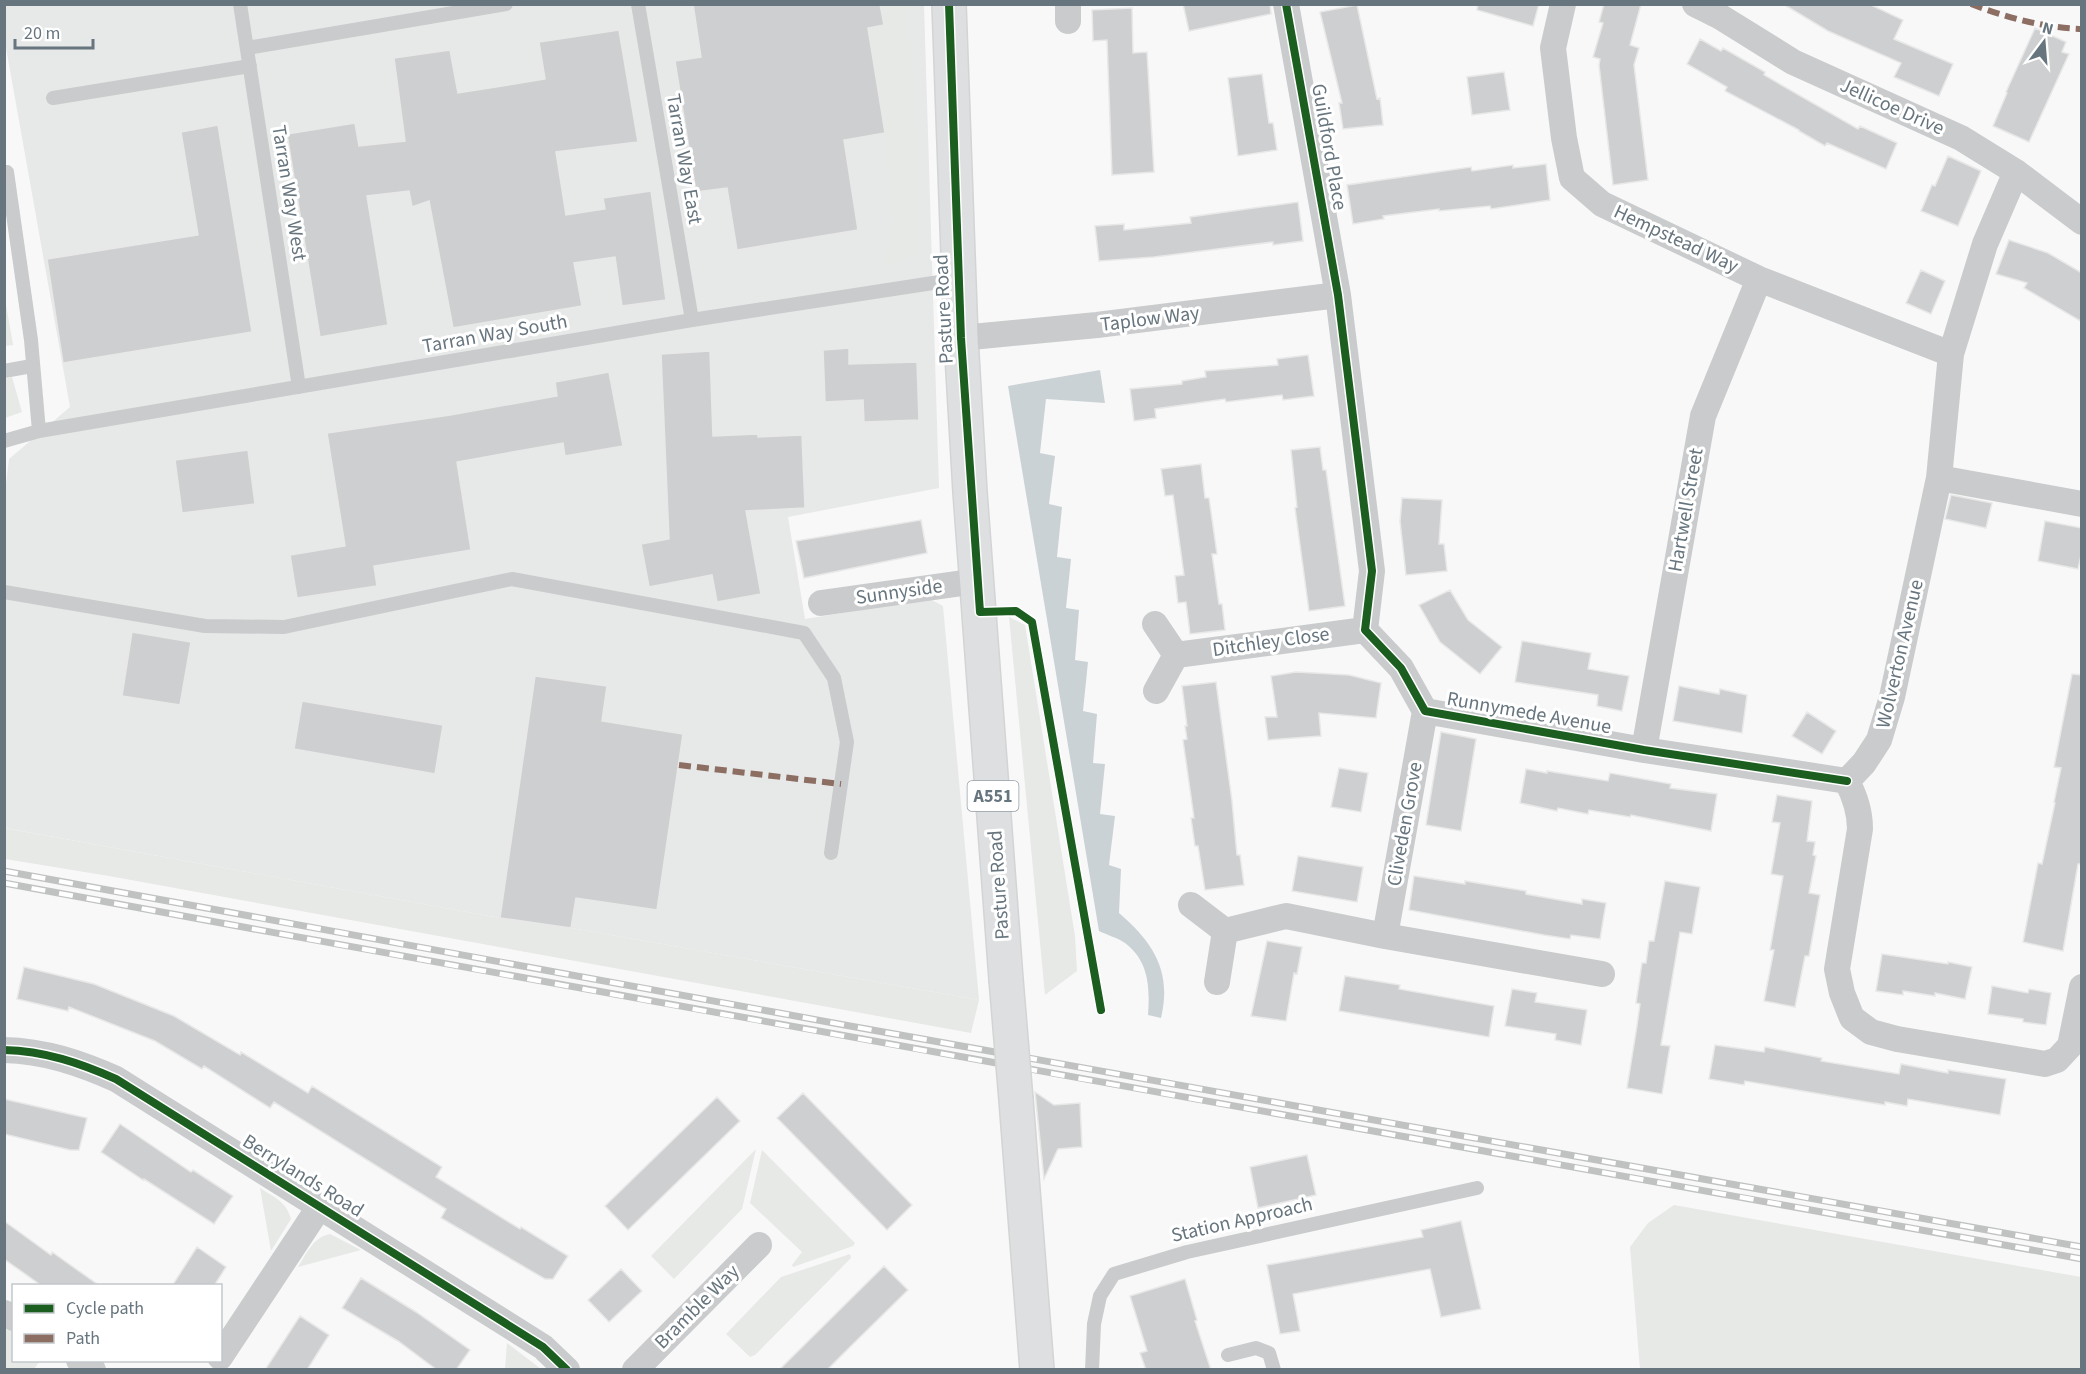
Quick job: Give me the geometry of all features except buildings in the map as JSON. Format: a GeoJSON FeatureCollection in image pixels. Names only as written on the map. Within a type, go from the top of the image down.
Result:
{"type":"FeatureCollection","features":[{"type":"Feature","properties":{"kind":"main road","name":"Pasture Road"},"geometry":{"type":"LineString","coordinates":[[949,4],[959,279],[977,580],[1037,1370]]}},
{"type":"Feature","properties":{"kind":"street","name":"Guildford Place"},"geometry":{"type":"LineString","coordinates":[[1286,4],[1338,295]]}},
{"type":"Feature","properties":{"kind":"street","name":"Hempstead Way"},"geometry":{"type":"LineString","coordinates":[[1563,4],[1553,48],[1564,138],[1572,178],[1602,204],[1759,279],[1951,354]]}},
{"type":"Feature","properties":{"kind":"street","name":"Jellicoe Drive"},"geometry":{"type":"LineString","coordinates":[[1695,4],[1719,16],[1793,62],[1960,138],[2016,172],[2082,222]]}},
{"type":"Feature","properties":{"kind":"street","name":"Wolverton Avenue"},"geometry":{"type":"LineString","coordinates":[[1847,781],[1864,763],[1879,740],[1889,708],[1939,477],[1951,354],[1984,244],[2016,172]]}},
{"type":"Feature","properties":{"kind":"street","name":"Hartwell Street"},"geometry":{"type":"LineString","coordinates":[[1644,750],[1702,416],[1759,279]]}},
{"type":"Feature","properties":{"kind":"street","name":"Taplow Way"},"geometry":{"type":"LineString","coordinates":[[962,338],[1097,325],[1338,295]]}},
{"type":"Feature","properties":{"kind":"street"},"geometry":{"type":"LineString","coordinates":[[1338,295],[1372,571],[1365,630]]}},
{"type":"Feature","properties":{"kind":"street"},"geometry":{"type":"LineString","coordinates":[[1939,477],[2082,504]]}},
{"type":"Feature","properties":{"kind":"street","name":"Sunnyside"},"geometry":{"type":"LineString","coordinates":[[821,603],[977,580]]}},
{"type":"Feature","properties":{"kind":"street"},"geometry":{"type":"LineString","coordinates":[[1155,624],[1176,655],[1156,692]]}},
{"type":"Feature","properties":{"kind":"street","name":"Runnymede Avenue"},"geometry":{"type":"LineString","coordinates":[[1365,630],[1401,668],[1425,711],[1644,750],[1847,781]]}},
{"type":"Feature","properties":{"kind":"street","name":"Ditchley Close"},"geometry":{"type":"LineString","coordinates":[[1176,655],[1365,630]]}},
{"type":"Feature","properties":{"kind":"street","name":"Cliveden Grove"},"geometry":{"type":"LineString","coordinates":[[1385,936],[1425,711]]}},
{"type":"Feature","properties":{"kind":"street"},"geometry":{"type":"LineString","coordinates":[[1847,781],[1856,798],[1860,829],[1837,969],[1842,993],[1852,1017],[1871,1032],[1897,1039],[2044,1064],[2056,1060],[2070,1046],[2082,987]]}},
{"type":"Feature","properties":{"kind":"street"},"geometry":{"type":"LineString","coordinates":[[1191,905],[1226,931]]}},
{"type":"Feature","properties":{"kind":"street"},"geometry":{"type":"LineString","coordinates":[[1226,931],[1286,916],[1602,974]]}},
{"type":"Feature","properties":{"kind":"street"},"geometry":{"type":"LineString","coordinates":[[1217,982],[1226,931]]}},
{"type":"Feature","properties":{"kind":"street","name":"Berrylands Road"},"geometry":{"type":"LineString","coordinates":[[4,1050],[47,1054],[94,1069],[116,1079],[543,1347],[567,1370]]}},
{"type":"Feature","properties":{"kind":"street"},"geometry":{"type":"LineString","coordinates":[[222,1356],[320,1206]]}},
{"type":"Feature","properties":{"kind":"street","name":"Bramble Way"},"geometry":{"type":"LineString","coordinates":[[635,1370],[759,1245]]}},
{"type":"Feature","properties":{"kind":"lane","name":"Tarran Way West"},"geometry":{"type":"LineString","coordinates":[[240,4],[299,387]]}},
{"type":"Feature","properties":{"kind":"lane"},"geometry":{"type":"LineString","coordinates":[[247,48],[506,4]]}},
{"type":"Feature","properties":{"kind":"lane","name":"Tarran Way East"},"geometry":{"type":"LineString","coordinates":[[638,4],[692,320]]}},
{"type":"Feature","properties":{"kind":"lane"},"geometry":{"type":"LineString","coordinates":[[53,98],[250,66]]}},
{"type":"Feature","properties":{"kind":"lane"},"geometry":{"type":"LineString","coordinates":[[7,172],[31,340],[39,430]]}},
{"type":"Feature","properties":{"kind":"lane","name":"Tarran Way South"},"geometry":{"type":"LineString","coordinates":[[4,441],[39,430],[692,320],[959,279]]}},
{"type":"Feature","properties":{"kind":"lane"},"geometry":{"type":"LineString","coordinates":[[4,371],[33,366]]}},
{"type":"Feature","properties":{"kind":"lane"},"geometry":{"type":"LineString","coordinates":[[4,592],[205,626],[284,627],[512,579],[804,633],[834,678],[847,742],[831,853]]}},
{"type":"Feature","properties":{"kind":"lane","name":"Station Approach"},"geometry":{"type":"LineString","coordinates":[[1092,1370],[1094,1324],[1100,1296],[1114,1274],[1187,1252],[1477,1188]]}},
{"type":"Feature","properties":{"kind":"lane"},"geometry":{"type":"LineString","coordinates":[[1228,1356],[1256,1348],[1269,1353],[1274,1370]]}},
{"type":"Feature","properties":{"kind":"shaded area"},"geometry":{"type":"Polygon","coordinates":[[[4,5],[924,5],[939,488],[788,517],[805,619],[930,599],[943,606],[979,1000],[571,928],[500,918],[5,828],[4,500],[9,459],[70,407],[5,42],[4,5]]]}},
{"type":"Feature","properties":{"kind":"shaded area"},"geometry":{"type":"Polygon","coordinates":[[[880,5],[910,5],[917,163],[916,254],[882,269],[894,222],[884,144],[885,133],[868,28],[884,25],[880,5]]]}},
{"type":"Feature","properties":{"kind":"shaded area"},"geometry":{"type":"Polygon","coordinates":[[[4,293],[13,345],[5,346],[4,346],[4,293]]]}},
{"type":"Feature","properties":{"kind":"shaded area"},"geometry":{"type":"Polygon","coordinates":[[[1100,370],[1105,403],[1046,399],[1040,453],[1055,456],[1049,504],[1062,507],[1057,557],[1071,559],[1066,608],[1079,610],[1075,660],[1088,662],[1083,711],[1097,714],[1093,763],[1105,764],[1100,814],[1115,816],[1109,865],[1121,869],[1119,913],[1151,947],[1162,972],[1164,1002],[1161,1018],[1148,1015],[1148,985],[1139,958],[1125,943],[1099,931],[1008,386],[1100,370]]]}},
{"type":"Feature","properties":{"kind":"shaded area"},"geometry":{"type":"Polygon","coordinates":[[[12,377],[22,412],[5,418],[5,379],[12,377]]]}},
{"type":"Feature","properties":{"kind":"shaded area"},"geometry":{"type":"Polygon","coordinates":[[[1009,617],[1025,625],[1075,936],[1077,971],[1045,995],[1009,617]]]}},
{"type":"Feature","properties":{"kind":"shaded area"},"geometry":{"type":"Polygon","coordinates":[[[4,828],[500,918],[571,928],[979,1000],[971,1033],[5,859],[4,828]]]}},
{"type":"Feature","properties":{"kind":"shaded area"},"geometry":{"type":"Polygon","coordinates":[[[756,1149],[742,1209],[674,1279],[651,1256],[756,1149]]]}},
{"type":"Feature","properties":{"kind":"shaded area"},"geometry":{"type":"Polygon","coordinates":[[[762,1150],[855,1243],[853,1246],[793,1267],[792,1265],[802,1252],[750,1203],[762,1150]]]}},
{"type":"Feature","properties":{"kind":"shaded area"},"geometry":{"type":"Polygon","coordinates":[[[260,1188],[283,1204],[291,1219],[271,1251],[260,1188]]]}},
{"type":"Feature","properties":{"kind":"shaded area"},"geometry":{"type":"Polygon","coordinates":[[[1674,1205],[2081,1277],[2081,1369],[1640,1369],[1630,1247],[1648,1223],[1674,1205]]]}},
{"type":"Feature","properties":{"kind":"shaded area"},"geometry":{"type":"Polygon","coordinates":[[[330,1234],[361,1250],[298,1267],[315,1242],[330,1234]]]}},
{"type":"Feature","properties":{"kind":"shaded area"},"geometry":{"type":"Polygon","coordinates":[[[850,1254],[851,1258],[755,1355],[750,1357],[726,1334],[781,1277],[850,1254]]]}},
{"type":"Feature","properties":{"kind":"shaded area"},"geometry":{"type":"Polygon","coordinates":[[[4,1325],[12,1329],[12,1362],[39,1362],[34,1369],[5,1369],[4,1325]]]}},
{"type":"Feature","properties":{"kind":"shaded area"},"geometry":{"type":"Polygon","coordinates":[[[507,1343],[541,1369],[505,1369],[507,1343]]]}},
{"type":"Feature","properties":{"kind":"railway"},"geometry":{"type":"LineString","coordinates":[[4,871],[850,1026],[2082,1247]]}},
{"type":"Feature","properties":{"kind":"railway"},"geometry":{"type":"LineString","coordinates":[[4,883],[2082,1259]]}},
{"type":"Feature","properties":{"kind":"marked path"},"geometry":{"type":"LineString","coordinates":[[1971,4],[2025,21],[2082,29]]}},
{"type":"Feature","properties":{"kind":"marked path"},"geometry":{"type":"LineString","coordinates":[[679,765],[841,784]]}},
{"type":"Feature","properties":{"kind":"cycle path"},"geometry":{"type":"LineString","coordinates":[[949,4],[961,338],[980,612],[1016,611],[1032,622],[1101,1010]]}},
{"type":"Feature","properties":{"kind":"cycle path"},"geometry":{"type":"LineString","coordinates":[[1286,4],[1338,295],[1372,571],[1365,630],[1401,668],[1425,711],[1644,750],[1847,781]]}},
{"type":"Feature","properties":{"kind":"cycle path"},"geometry":{"type":"LineString","coordinates":[[4,1050],[62,1059],[116,1079],[543,1347],[567,1370]]}}]}
